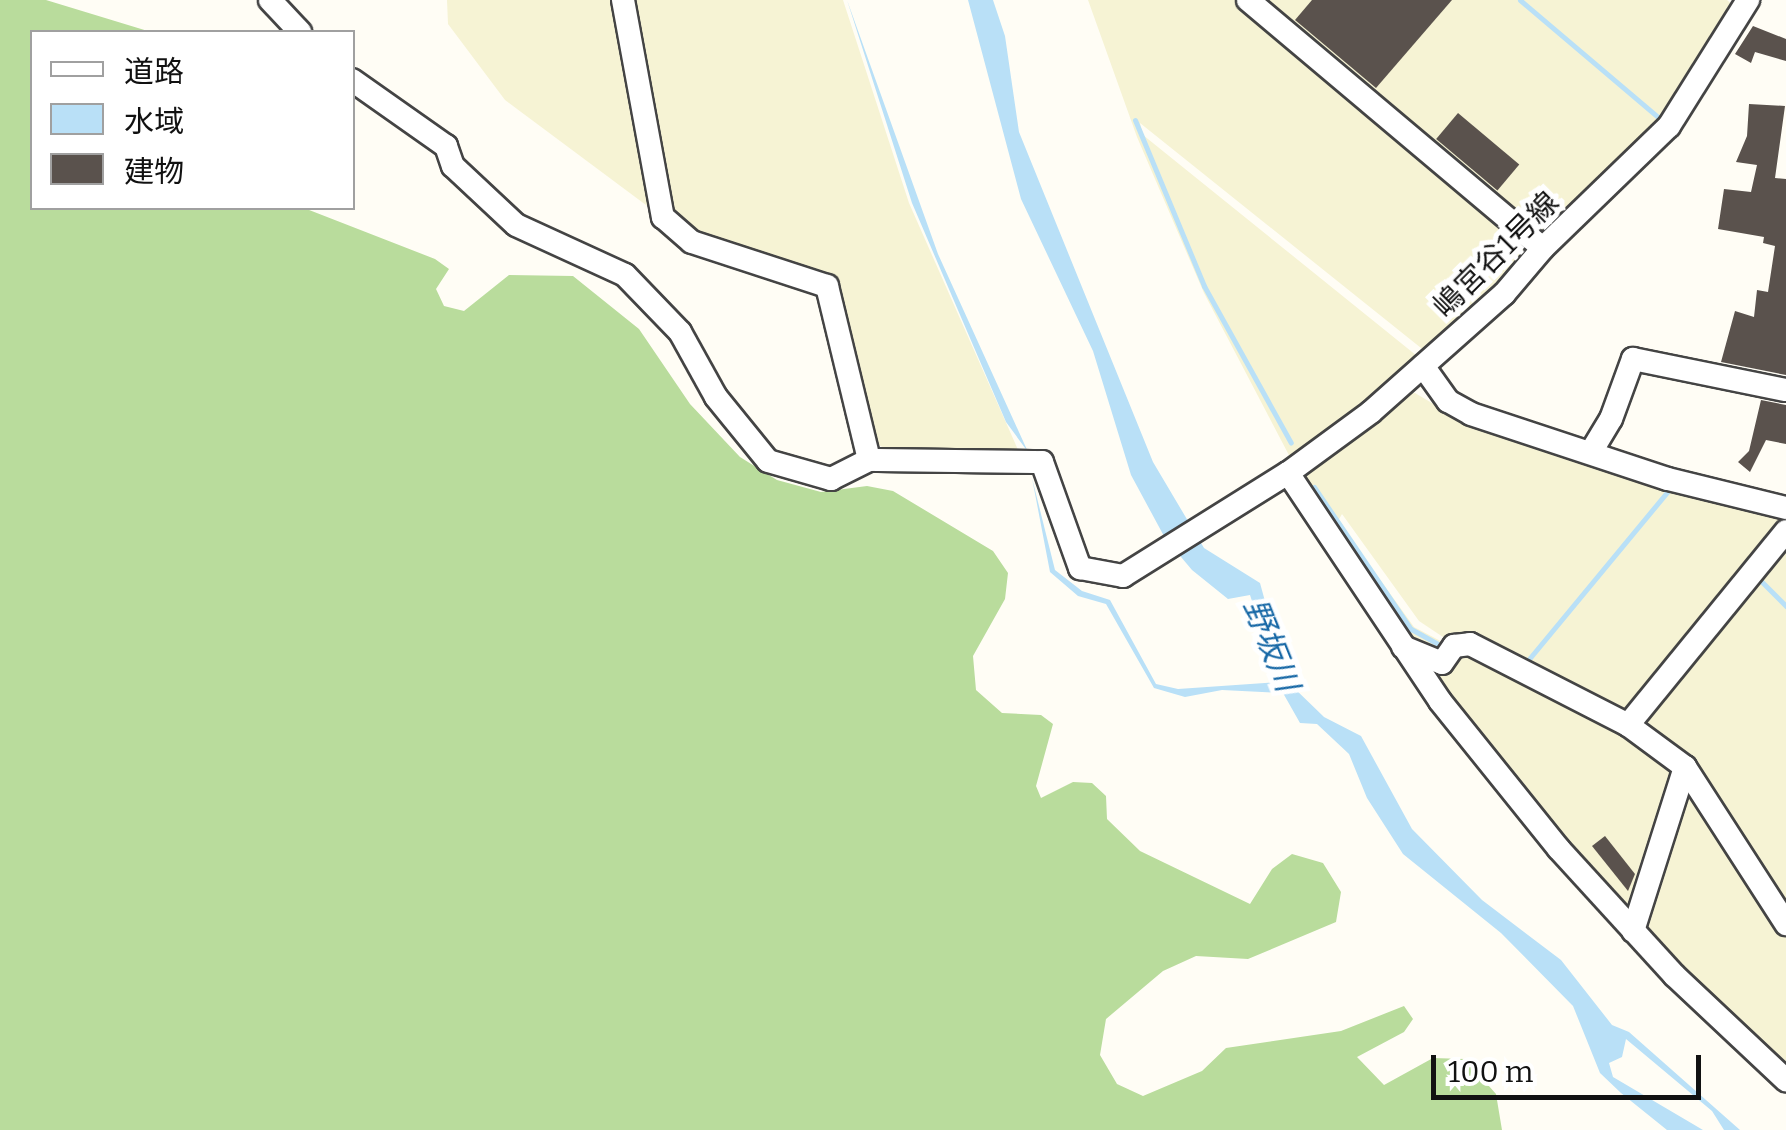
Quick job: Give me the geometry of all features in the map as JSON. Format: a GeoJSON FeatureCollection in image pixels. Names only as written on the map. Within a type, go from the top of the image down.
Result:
{"type":"FeatureCollection","features":[{"type":"Feature","properties":{"kind":"street"},"geometry":{"type":"LineString","coordinates":[[270,0],[298,30]]}},
{"type":"Feature","properties":{"kind":"street"},"geometry":{"type":"LineString","coordinates":[[355,82],[446,146],[453,166],[516,224],[625,276],[680,332],[716,397],[768,462],[830,479],[869,460],[827,286],[692,242],[663,217],[623,0]]}},
{"type":"Feature","properties":{"kind":"street"},"geometry":{"type":"LineString","coordinates":[[1248,0],[1543,248]]}},
{"type":"Feature","properties":{"kind":"street","name":"嶋宮谷1号線"},"geometry":{"type":"LineString","coordinates":[[869,460],[1042,462],[1080,568],[1123,576],[1288,473],[1423,366],[1504,294],[1543,248],[1669,126],[1748,0]]}},
{"type":"Feature","properties":{"kind":"street"},"geometry":{"type":"LineString","coordinates":[[1591,452],[1612,419],[1633,359],[1786,390]]}},
{"type":"Feature","properties":{"kind":"street"},"geometry":{"type":"LineString","coordinates":[[1423,366],[1448,400],[1471,414],[1786,508]]}},
{"type":"Feature","properties":{"kind":"street"},"geometry":{"type":"LineString","coordinates":[[1288,473],[1403,648],[1547,834],[1633,931],[1786,1080]]}},
{"type":"Feature","properties":{"kind":"street"},"geometry":{"type":"LineString","coordinates":[[1628,725],[1786,531]]}},
{"type":"Feature","properties":{"kind":"street"},"geometry":{"type":"LineString","coordinates":[[1403,648],[1442,664],[1454,646],[1470,644],[1628,725],[1685,767],[1786,924]]}},
{"type":"Feature","properties":{"kind":"street"},"geometry":{"type":"LineString","coordinates":[[1633,931],[1685,767]]}},
{"type":"Feature","properties":{"kind":"shaded area"},"geometry":{"type":"Polygon","coordinates":[[[447,0],[617,0],[654,211],[505,100],[448,24],[447,0]]]}},
{"type":"Feature","properties":{"kind":"shaded area"},"geometry":{"type":"Polygon","coordinates":[[[631,0],[843,0],[909,203],[1019,452],[893,452],[874,443],[837,293],[695,233],[667,208],[631,0]]]}},
{"type":"Feature","properties":{"kind":"shaded area"},"geometry":{"type":"Polygon","coordinates":[[[1088,0],[1240,0],[1530,252],[1469,308],[1431,356],[1140,123],[1143,135],[1422,360],[1291,459],[1204,293],[1137,137],[1088,0]]]}},
{"type":"Feature","properties":{"kind":"shaded area"},"geometry":{"type":"Polygon","coordinates":[[[1253,0],[1727,0],[1734,6],[1678,102],[1544,236],[1253,0]]]}},
{"type":"Feature","properties":{"kind":"shaded area"},"geometry":{"type":"Polygon","coordinates":[[[1415,393],[1442,409],[1786,518],[1786,525],[1629,715],[1443,637],[1419,621],[1342,514],[1338,521],[1414,627],[1450,646],[1440,658],[1410,643],[1301,480],[1304,470],[1401,394],[1415,393]]]}},
{"type":"Feature","properties":{"kind":"shaded area"},"geometry":{"type":"Polygon","coordinates":[[[1786,538],[1786,915],[1640,727],[1786,538]]]}},
{"type":"Feature","properties":{"kind":"shaded area"},"geometry":{"type":"Polygon","coordinates":[[[1463,644],[1681,769],[1634,925],[1415,654],[1463,644]]]}},
{"type":"Feature","properties":{"kind":"shaded area"},"geometry":{"type":"Polygon","coordinates":[[[1685,774],[1786,929],[1786,1072],[1640,928],[1685,774]]]}},
{"type":"Feature","properties":{"kind":"green space"},"geometry":{"type":"Polygon","coordinates":[[[0,0],[46,0],[144,30],[30,30],[30,210],[309,210],[435,259],[449,269],[436,289],[444,306],[464,311],[509,275],[573,276],[639,329],[690,404],[740,457],[777,480],[821,492],[867,486],[893,491],[993,551],[1008,573],[1005,599],[973,656],[976,690],[1002,713],[1041,715],[1053,724],[1036,786],[1041,798],[1073,782],[1092,783],[1106,796],[1107,819],[1140,851],[1250,904],[1272,869],[1292,854],[1323,863],[1341,892],[1336,922],[1248,959],[1196,956],[1163,971],[1106,1019],[1100,1055],[1117,1084],[1143,1096],[1202,1071],[1226,1048],[1341,1031],[1404,1006],[1413,1019],[1404,1032],[1357,1057],[1384,1085],[1433,1058],[1465,1059],[1496,1094],[1502,1130],[0,1130],[0,0]]]}},
{"type":"Feature","properties":{"kind":"water"},"geometry":{"type":"Polygon","coordinates":[[[847,0],[938,254],[1028,452],[1006,422],[912,203],[847,0]]]}},
{"type":"Feature","properties":{"kind":"water","name":"野坂川"},"geometry":{"type":"Polygon","coordinates":[[[968,0],[993,0],[1005,36],[1019,132],[1153,462],[1204,548],[1260,583],[1274,634],[1290,659],[1291,685],[1324,717],[1361,736],[1412,829],[1482,900],[1561,960],[1612,1025],[1629,1032],[1740,1130],[1724,1130],[1712,1111],[1626,1039],[1622,1057],[1609,1063],[1613,1077],[1703,1130],[1667,1130],[1600,1073],[1573,1006],[1501,933],[1403,854],[1367,798],[1349,754],[1317,724],[1300,723],[1283,693],[1222,690],[1185,697],[1154,688],[1106,604],[1078,596],[1050,572],[1032,478],[1055,570],[1082,591],[1110,600],[1156,684],[1178,689],[1279,682],[1250,595],[1228,599],[1192,570],[1165,538],[1131,475],[1093,351],[1021,199],[968,0]]]}},
{"type":"Feature","properties":{"kind":"building"},"geometry":{"type":"Polygon","coordinates":[[[1312,0],[1452,0],[1376,88],[1295,20],[1312,0]]]}},
{"type":"Feature","properties":{"kind":"building"},"geometry":{"type":"Polygon","coordinates":[[[1753,26],[1786,39],[1786,61],[1755,52],[1751,63],[1735,54],[1753,26]]]}},
{"type":"Feature","properties":{"kind":"building"},"geometry":{"type":"Polygon","coordinates":[[[1749,104],[1785,106],[1775,178],[1786,179],[1786,375],[1721,362],[1735,311],[1754,317],[1757,290],[1768,292],[1775,246],[1763,243],[1764,237],[1718,229],[1724,189],[1751,192],[1757,165],[1736,162],[1747,136],[1749,104]]]}},
{"type":"Feature","properties":{"kind":"building"},"geometry":{"type":"Polygon","coordinates":[[[1458,113],[1519,164],[1497,190],[1436,139],[1458,113]]]}},
{"type":"Feature","properties":{"kind":"building"},"geometry":{"type":"Polygon","coordinates":[[[1761,400],[1786,405],[1786,444],[1766,440],[1750,472],[1738,462],[1749,451],[1761,400]]]}},
{"type":"Feature","properties":{"kind":"building"},"geometry":{"type":"Polygon","coordinates":[[[1605,836],[1635,874],[1628,891],[1592,846],[1605,836]]]}},
{"type":"Feature","properties":{"kind":"waterway"},"geometry":{"type":"LineString","coordinates":[[1520,0],[1658,117]]}},
{"type":"Feature","properties":{"kind":"waterway"},"geometry":{"type":"LineString","coordinates":[[1135,120],[1204,286],[1291,443]]}},
{"type":"Feature","properties":{"kind":"waterway"},"geometry":{"type":"LineString","coordinates":[[1314,487],[1411,629],[1445,648]]}},
{"type":"Feature","properties":{"kind":"waterway"},"geometry":{"type":"LineString","coordinates":[[1524,665],[1669,490]]}},
{"type":"Feature","properties":{"kind":"waterway"},"geometry":{"type":"LineString","coordinates":[[1760,580],[1786,606]]}}]}
